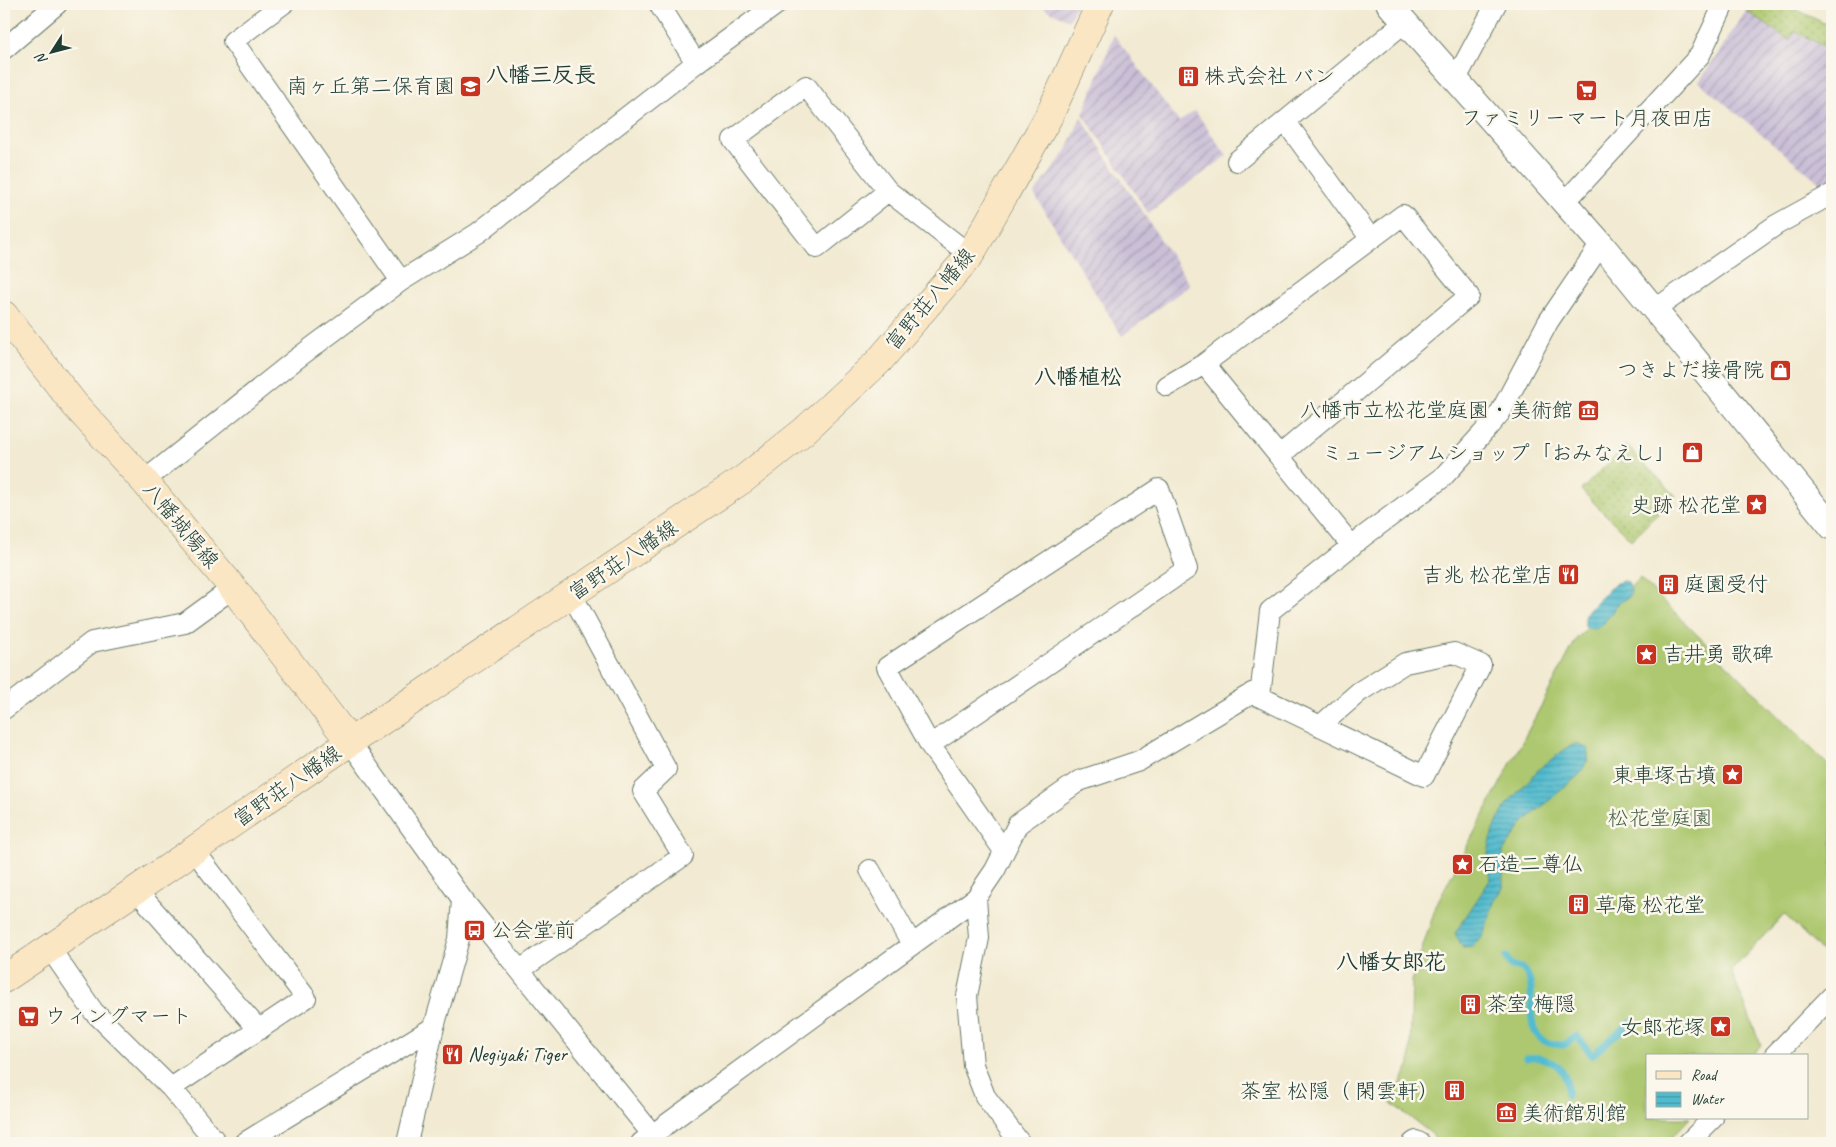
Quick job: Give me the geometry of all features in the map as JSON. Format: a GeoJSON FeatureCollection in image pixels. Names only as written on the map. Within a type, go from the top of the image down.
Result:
{"type":"FeatureCollection","features":[{"type":"Feature","properties":{"kind":"main road","name":"富野荘八幡線"},"geometry":{"type":"LineString","coordinates":[[4,979],[350,742],[745,478],[804,431],[878,362],[970,255],[1050,114],[1100,4]]}},
{"type":"Feature","properties":{"kind":"main road","name":"八幡城陽線"},"geometry":{"type":"LineString","coordinates":[[4,317],[76,404],[144,480],[233,588],[350,742]]}},
{"type":"Feature","properties":{"kind":"street"},"geometry":{"type":"LineString","coordinates":[[4,49],[57,4]]}},
{"type":"Feature","properties":{"kind":"street"},"geometry":{"type":"LineString","coordinates":[[283,4],[233,41],[401,282]]}},
{"type":"Feature","properties":{"kind":"street"},"geometry":{"type":"LineString","coordinates":[[659,4],[696,63]]}},
{"type":"Feature","properties":{"kind":"street"},"geometry":{"type":"LineString","coordinates":[[144,480],[295,360],[401,282],[478,233],[696,63],[777,4]]}},
{"type":"Feature","properties":{"kind":"street"},"geometry":{"type":"LineString","coordinates":[[1456,79],[1496,4]]}},
{"type":"Feature","properties":{"kind":"street"},"geometry":{"type":"LineString","coordinates":[[1565,202],[1700,55],[1724,4]]}},
{"type":"Feature","properties":{"kind":"street"},"geometry":{"type":"LineString","coordinates":[[1237,162],[1285,122],[1397,13],[1601,244],[1832,527]]}},
{"type":"Feature","properties":{"kind":"street"},"geometry":{"type":"LineString","coordinates":[[888,191],[817,248],[733,140],[806,86],[888,191],[970,255]]}},
{"type":"Feature","properties":{"kind":"street"},"geometry":{"type":"LineString","coordinates":[[1285,122],[1371,239]]}},
{"type":"Feature","properties":{"kind":"street"},"geometry":{"type":"LineString","coordinates":[[1654,310],[1776,225],[1832,194]]}},
{"type":"Feature","properties":{"kind":"street"},"geometry":{"type":"LineString","coordinates":[[1167,386],[1204,364],[1403,215],[1469,296],[1279,456]]}},
{"type":"Feature","properties":{"kind":"street"},"geometry":{"type":"LineString","coordinates":[[350,742],[462,899],[520,970],[650,1140],[976,898],[995,870],[1018,824],[1079,781],[1139,761],[1261,688],[1270,611],[1442,478],[1500,414],[1548,322],[1601,244]]}},
{"type":"Feature","properties":{"kind":"street"},"geometry":{"type":"LineString","coordinates":[[1204,364],[1352,546]]}},
{"type":"Feature","properties":{"kind":"street"},"geometry":{"type":"LineString","coordinates":[[930,745],[1187,569],[1159,488],[887,667],[930,745],[1004,851]]}},
{"type":"Feature","properties":{"kind":"street"},"geometry":{"type":"LineString","coordinates":[[4,709],[92,642],[185,623],[233,588]]}},
{"type":"Feature","properties":{"kind":"street"},"geometry":{"type":"LineString","coordinates":[[520,970],[683,856],[642,791],[666,769],[572,595]]}},
{"type":"Feature","properties":{"kind":"street"},"geometry":{"type":"LineString","coordinates":[[1252,693],[1320,726],[1424,776],[1480,665],[1454,653],[1405,663],[1360,692],[1320,726]]}},
{"type":"Feature","properties":{"kind":"street"},"geometry":{"type":"LineString","coordinates":[[171,1088],[306,998],[194,850]]}},
{"type":"Feature","properties":{"kind":"street"},"geometry":{"type":"LineString","coordinates":[[870,870],[912,945]]}},
{"type":"Feature","properties":{"kind":"street"},"geometry":{"type":"LineString","coordinates":[[136,890],[259,1030]]}},
{"type":"Feature","properties":{"kind":"street"},"geometry":{"type":"LineString","coordinates":[[976,898],[979,938],[967,996],[973,1065],[985,1096],[1020,1143]]}},
{"type":"Feature","properties":{"kind":"street"},"geometry":{"type":"LineString","coordinates":[[407,1143],[434,1028],[459,939],[462,899]]}},
{"type":"Feature","properties":{"kind":"street"},"geometry":{"type":"LineString","coordinates":[[49,948],[93,1011],[171,1088],[217,1143]]}},
{"type":"Feature","properties":{"kind":"street"},"geometry":{"type":"LineString","coordinates":[[1776,1054],[1832,996]]}},
{"type":"Feature","properties":{"kind":"street"},"geometry":{"type":"LineString","coordinates":[[244,1143],[434,1028]]}},
{"type":"Feature","properties":{"kind":"street"},"geometry":{"type":"LineString","coordinates":[[1688,1143],[1711,1120]]}},
{"type":"Feature","properties":{"kind":"street"},"geometry":{"type":"LineString","coordinates":[[1413,1143],[1416,1141],[1420,1143]]}},
{"type":"Feature","properties":{"kind":"shaded area"},"geometry":{"type":"Polygon","coordinates":[[[1040,4],[1077,4],[1069,20],[1047,10],[1040,4]]]}},
{"type":"Feature","properties":{"kind":"shaded area"},"geometry":{"type":"Polygon","coordinates":[[[1746,11],[1789,41],[1795,32],[1832,52],[1832,182],[1825,187],[1699,82],[1746,11]]]}},
{"type":"Feature","properties":{"kind":"shaded area"},"geometry":{"type":"Polygon","coordinates":[[[1114,35],[1179,122],[1195,111],[1227,156],[1148,213],[1083,114],[1114,35]]]}},
{"type":"Feature","properties":{"kind":"shaded area"},"geometry":{"type":"Polygon","coordinates":[[[1081,117],[1190,285],[1122,336],[1034,194],[1067,150],[1081,117]]]}},
{"type":"Feature","properties":{"kind":"green space"},"geometry":{"type":"Polygon","coordinates":[[[1751,4],[1785,4],[1832,27],[1832,51],[1795,31],[1789,40],[1746,11],[1751,4]]]}},
{"type":"Feature","properties":{"kind":"green space"},"geometry":{"type":"Polygon","coordinates":[[[1626,445],[1676,496],[1631,540],[1581,490],[1626,445]]]}},
{"type":"Feature","properties":{"kind":"green space","name":"松花堂庭園"},"geometry":{"type":"Polygon","coordinates":[[[1640,578],[1832,769],[1832,961],[1784,914],[1731,971],[1761,1045],[1753,1054],[1646,1054],[1646,1120],[1688,1120],[1666,1143],[1437,1143],[1432,1134],[1391,1103],[1410,1064],[1412,980],[1437,903],[1577,638],[1640,578]]]}},
{"type":"Feature","properties":{"kind":"water"},"geometry":{"type":"Polygon","coordinates":[[[1623,581],[1628,582],[1631,591],[1629,596],[1619,603],[1600,626],[1591,629],[1585,626],[1585,614],[1614,584],[1623,581]]]}},
{"type":"Feature","properties":{"kind":"water"},"geometry":{"type":"Polygon","coordinates":[[[1577,743],[1588,749],[1588,759],[1580,774],[1524,822],[1503,852],[1503,888],[1494,902],[1483,936],[1472,947],[1463,948],[1455,933],[1490,880],[1488,853],[1493,830],[1507,804],[1540,768],[1577,743]]]}},
{"type":"Feature","properties":{"kind":"waterway"},"geometry":{"type":"LineString","coordinates":[[1506,957],[1511,966],[1522,968],[1528,976],[1531,988],[1533,1025],[1538,1036],[1547,1042],[1564,1045],[1577,1036],[1592,1055],[1631,1022]]}},
{"type":"Feature","properties":{"kind":"waterway"},"geometry":{"type":"LineString","coordinates":[[1526,1058],[1543,1059],[1557,1066],[1565,1078],[1567,1095]]}},
{"type":"Feature","properties":{"kind":"place","name":"株式会社 バン"},"geometry":{"type":"Point","coordinates":[1188,76]}},
{"type":"Feature","properties":{"kind":"place","name":"南ヶ丘第二保育園"},"geometry":{"type":"Point","coordinates":[471,86]}},
{"type":"Feature","properties":{"kind":"place","name":"ファミリーマート月夜田店"},"geometry":{"type":"Point","coordinates":[1587,91]}},
{"type":"Feature","properties":{"kind":"place","name":"つきよだ接骨院"},"geometry":{"type":"Point","coordinates":[1780,370]}},
{"type":"Feature","properties":{"kind":"place","name":"八幡市立松花堂庭園・美術館"},"geometry":{"type":"Point","coordinates":[1589,410]}},
{"type":"Feature","properties":{"kind":"place","name":"ミュージアムショップ「おみなえし」"},"geometry":{"type":"Point","coordinates":[1692,453]}},
{"type":"Feature","properties":{"kind":"place","name":"史跡 松花堂"},"geometry":{"type":"Point","coordinates":[1757,505]}},
{"type":"Feature","properties":{"kind":"place","name":"吉兆 松花堂店"},"geometry":{"type":"Point","coordinates":[1569,575]}},
{"type":"Feature","properties":{"kind":"place","name":"庭園受付"},"geometry":{"type":"Point","coordinates":[1668,584]}},
{"type":"Feature","properties":{"kind":"place","name":"吉井勇 歌碑"},"geometry":{"type":"Point","coordinates":[1647,654]}},
{"type":"Feature","properties":{"kind":"place","name":"東車塚古墳"},"geometry":{"type":"Point","coordinates":[1733,775]}},
{"type":"Feature","properties":{"kind":"place","name":"石造二尊仏"},"geometry":{"type":"Point","coordinates":[1462,864]}},
{"type":"Feature","properties":{"kind":"place","name":"草庵 松花堂"},"geometry":{"type":"Point","coordinates":[1579,905]}},
{"type":"Feature","properties":{"kind":"place","name":"公会堂前"},"geometry":{"type":"Point","coordinates":[475,930]}},
{"type":"Feature","properties":{"kind":"place","name":"茶室 梅隠"},"geometry":{"type":"Point","coordinates":[1470,1004]}},
{"type":"Feature","properties":{"kind":"place","name":"ウィングマート"},"geometry":{"type":"Point","coordinates":[29,1016]}},
{"type":"Feature","properties":{"kind":"place","name":"女郎花塚"},"geometry":{"type":"Point","coordinates":[1721,1027]}},
{"type":"Feature","properties":{"kind":"place","name":"Negiyaki Tiger"},"geometry":{"type":"Point","coordinates":[452,1054]}},
{"type":"Feature","properties":{"kind":"place","name":"茶室 松隠（ 閑雲軒）"},"geometry":{"type":"Point","coordinates":[1455,1091]}},
{"type":"Feature","properties":{"kind":"place","name":"美術館別館"},"geometry":{"type":"Point","coordinates":[1506,1113]}},
{"type":"Feature","properties":{"kind":"district","name":"八幡三反長"},"geometry":{"type":"Point","coordinates":[541,75]}},
{"type":"Feature","properties":{"kind":"district","name":"八幡植松"},"geometry":{"type":"Point","coordinates":[1078,377]}},
{"type":"Feature","properties":{"kind":"district","name":"八幡女郎花"},"geometry":{"type":"Point","coordinates":[1391,962]}}]}
